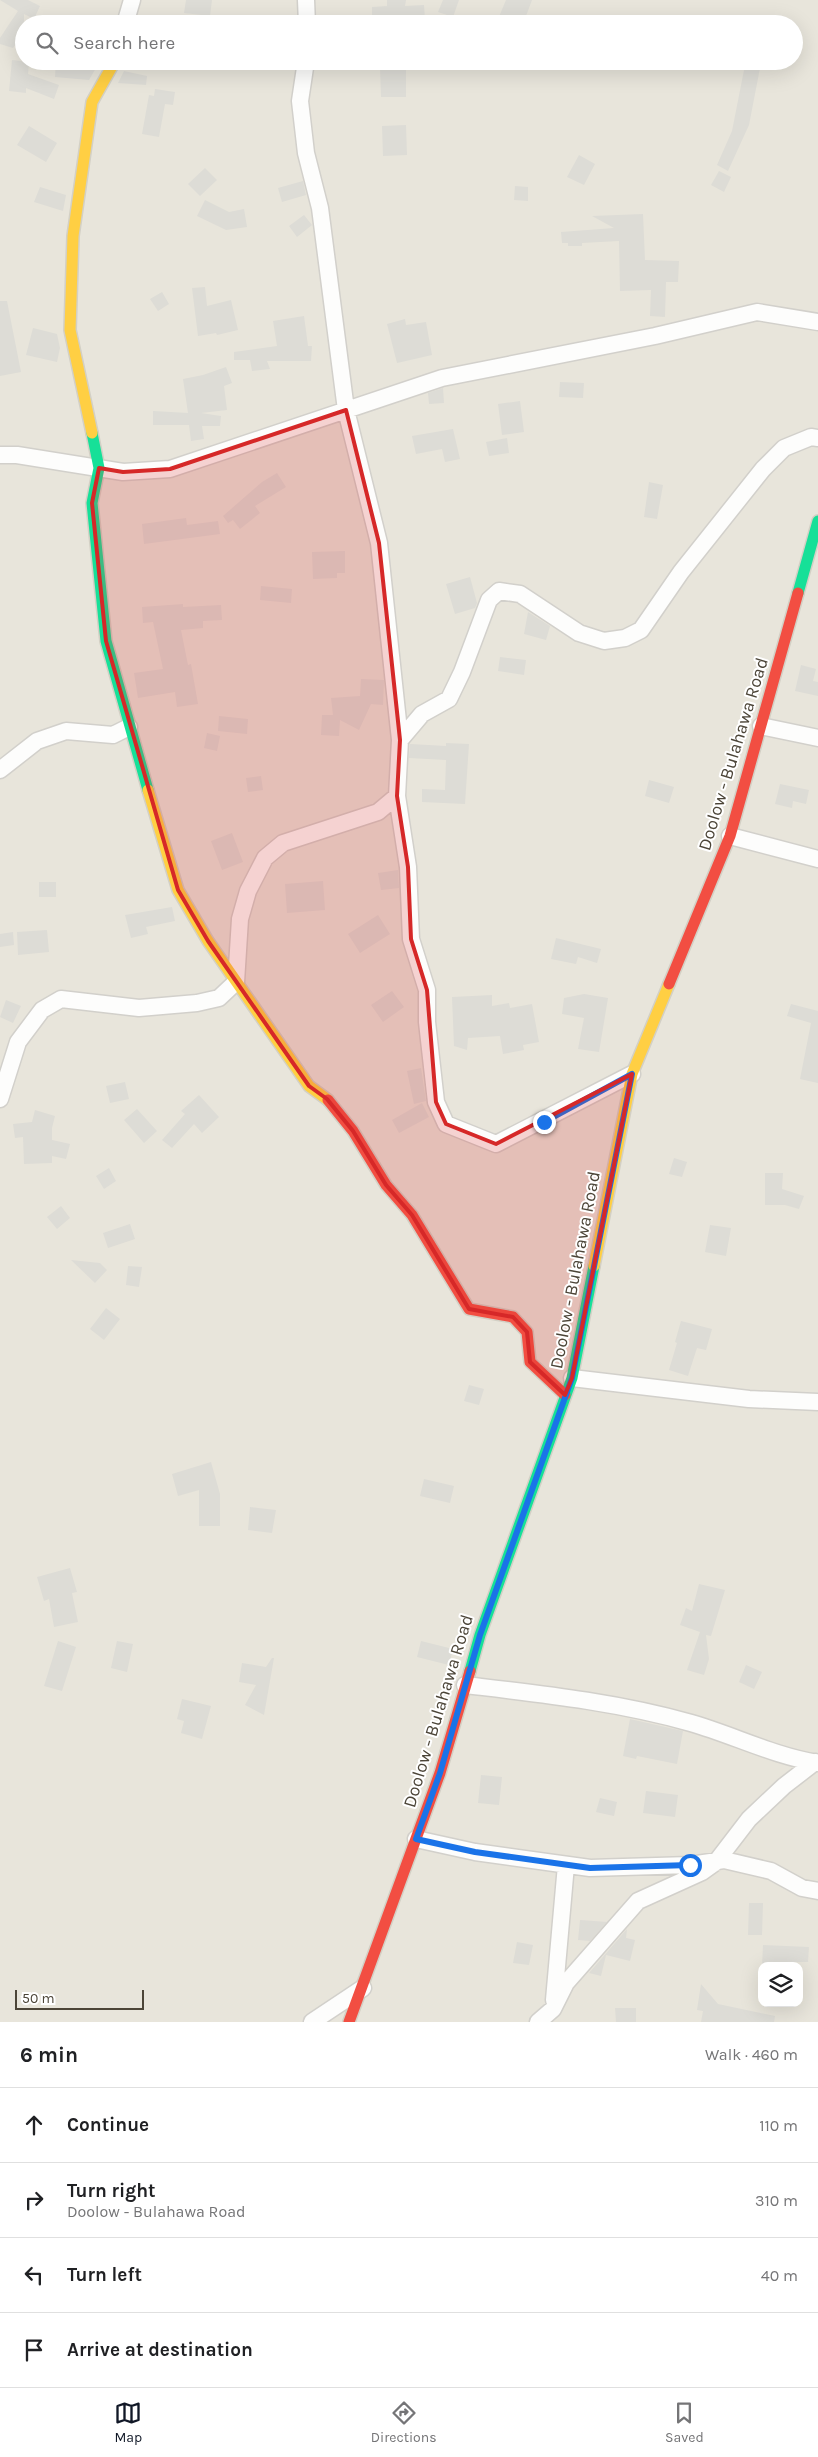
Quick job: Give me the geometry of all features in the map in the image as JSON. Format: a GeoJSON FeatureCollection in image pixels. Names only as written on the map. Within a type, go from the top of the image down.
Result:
{"type":"FeatureCollection","features":[{"type":"Feature","properties":{"kind":"main road"},"geometry":{"type":"LineString","coordinates":[[110,70],[92,102],[72,245],[70,330],[99,468],[92,503],[106,641],[129,728],[178,890],[208,941],[309,1086],[327,1098],[353,1131],[386,1185],[412,1215],[469,1309],[513,1318],[527,1332],[530,1362],[564,1395]]}},
{"type":"Feature","properties":{"kind":"main road","name":"Doolow - Bulahawa Road"},"geometry":{"type":"LineString","coordinates":[[350,2022],[440,1773],[480,1635],[546,1452],[564,1395],[572,1378],[632,1074],[730,836],[818,521]]}},
{"type":"Feature","properties":{"kind":"street"},"geometry":{"type":"LineString","coordinates":[[128,15],[132,0]]}},
{"type":"Feature","properties":{"kind":"street"},"geometry":{"type":"LineString","coordinates":[[306,0],[307,15]]}},
{"type":"Feature","properties":{"kind":"street"},"geometry":{"type":"LineString","coordinates":[[305,70],[300,101],[306,153],[320,208],[346,410],[379,543],[400,740],[397,796],[408,868],[411,939],[427,990],[427,1022],[436,1102],[446,1124],[496,1144],[632,1074]]}},
{"type":"Feature","properties":{"kind":"street"},"geometry":{"type":"LineString","coordinates":[[0,454],[123,472],[170,469],[442,378],[655,336],[757,312],[818,322]]}},
{"type":"Feature","properties":{"kind":"street"},"geometry":{"type":"LineString","coordinates":[[400,740],[422,714],[448,699],[462,672],[490,600],[499,591],[520,594],[580,633],[604,641],[625,638],[641,630],[681,572],[763,469],[784,448],[812,438],[818,438]]}},
{"type":"Feature","properties":{"kind":"street"},"geometry":{"type":"LineString","coordinates":[[761,726],[818,738]]}},
{"type":"Feature","properties":{"kind":"street"},"geometry":{"type":"LineString","coordinates":[[0,770],[37,741],[66,731],[113,735],[129,728]]}},
{"type":"Feature","properties":{"kind":"street"},"geometry":{"type":"LineString","coordinates":[[0,1099],[18,1042],[42,1010],[61,999],[140,1008],[197,1003],[219,998],[236,982],[240,918],[248,891],[265,858],[283,843],[378,812],[397,796]]}},
{"type":"Feature","properties":{"kind":"street"},"geometry":{"type":"LineString","coordinates":[[730,836],[818,859]]}},
{"type":"Feature","properties":{"kind":"street"},"geometry":{"type":"LineString","coordinates":[[572,1378],[749,1399],[818,1402]]}},
{"type":"Feature","properties":{"kind":"street"},"geometry":{"type":"LineString","coordinates":[[465,1685],[620,1705],[692,1723],[766,1749],[816,1762]]}},
{"type":"Feature","properties":{"kind":"street"},"geometry":{"type":"LineString","coordinates":[[538,2022],[553,2016],[566,1983],[638,1901],[702,1872],[716,1862],[749,1818],[784,1786],[816,1762]]}},
{"type":"Feature","properties":{"kind":"street"},"geometry":{"type":"LineString","coordinates":[[416,1839],[475,1852],[590,1868],[690,1865],[724,1860],[771,1871],[802,1888],[818,1891]]}},
{"type":"Feature","properties":{"kind":"street"},"geometry":{"type":"LineString","coordinates":[[553,2016],[566,1865]]}},
{"type":"Feature","properties":{"kind":"street"},"geometry":{"type":"LineString","coordinates":[[312,2022],[363,1988]]}},
{"type":"Feature","properties":{"kind":"highlighted area"},"geometry":{"type":"Polygon","coordinates":[[[346,410],[379,543],[400,740],[397,796],[408,867],[411,939],[427,990],[436,1102],[446,1124],[496,1144],[632,1074],[572,1378],[565,1395],[530,1362],[527,1332],[513,1317],[469,1309],[412,1215],[386,1185],[353,1131],[327,1099],[309,1086],[208,941],[178,890],[106,641],[92,503],[99,468],[123,472],[170,469],[346,410]]]}},
{"type":"Feature","properties":{"kind":"shaded area"},"geometry":{"type":"Polygon","coordinates":[[[0,0],[818,0],[818,2022],[0,2022],[0,0]]]}},
{"type":"Feature","properties":{"kind":"building"},"geometry":{"type":"Polygon","coordinates":[[[0,0],[28,0],[40,6],[36,15],[15,15],[18,11],[0,0]]]}},
{"type":"Feature","properties":{"kind":"building"},"geometry":{"type":"Polygon","coordinates":[[[186,0],[212,0],[210,15],[184,13],[186,0]]]}},
{"type":"Feature","properties":{"kind":"building"},"geometry":{"type":"Polygon","coordinates":[[[387,0],[406,0],[405,6],[424,5],[425,15],[372,15],[372,7],[387,6],[387,0]]]}},
{"type":"Feature","properties":{"kind":"building"},"geometry":{"type":"Polygon","coordinates":[[[443,0],[459,0],[454,15],[438,12],[443,0]]]}},
{"type":"Feature","properties":{"kind":"building"},"geometry":{"type":"Polygon","coordinates":[[[506,0],[532,0],[526,15],[500,15],[506,0]]]}},
{"type":"Feature","properties":{"kind":"building"},"geometry":{"type":"Polygon","coordinates":[[[15,16],[15,45],[13,48],[0,44],[0,38],[15,16]]]}},
{"type":"Feature","properties":{"kind":"building"},"geometry":{"type":"Polygon","coordinates":[[[12,60],[15,60],[15,70],[28,70],[28,74],[59,85],[54,99],[26,88],[26,93],[9,91],[12,60]]]}},
{"type":"Feature","properties":{"kind":"building"},"geometry":{"type":"Polygon","coordinates":[[[55,70],[95,70],[89,80],[55,77],[55,70]]]}},
{"type":"Feature","properties":{"kind":"building"},"geometry":{"type":"Polygon","coordinates":[[[380,70],[406,70],[406,97],[381,97],[380,70]]]}},
{"type":"Feature","properties":{"kind":"building"},"geometry":{"type":"Polygon","coordinates":[[[744,70],[760,70],[749,125],[728,171],[717,165],[732,131],[744,70]]]}},
{"type":"Feature","properties":{"kind":"building"},"geometry":{"type":"Polygon","coordinates":[[[124,71],[147,76],[146,85],[118,83],[124,71]]]}},
{"type":"Feature","properties":{"kind":"building"},"geometry":{"type":"Polygon","coordinates":[[[155,89],[175,92],[173,105],[165,104],[159,137],[142,134],[149,95],[154,96],[155,89]]]}},
{"type":"Feature","properties":{"kind":"building"},"geometry":{"type":"Polygon","coordinates":[[[406,125],[407,155],[383,156],[382,126],[406,125]]]}},
{"type":"Feature","properties":{"kind":"building"},"geometry":{"type":"Polygon","coordinates":[[[29,126],[57,143],[46,162],[17,145],[29,126]]]}},
{"type":"Feature","properties":{"kind":"building"},"geometry":{"type":"Polygon","coordinates":[[[579,155],[595,164],[584,185],[567,177],[579,155]]]}},
{"type":"Feature","properties":{"kind":"building"},"geometry":{"type":"Polygon","coordinates":[[[205,168],[217,180],[200,196],[188,184],[205,168]]]}},
{"type":"Feature","properties":{"kind":"building"},"geometry":{"type":"Polygon","coordinates":[[[719,171],[731,177],[724,192],[711,185],[719,171]]]}},
{"type":"Feature","properties":{"kind":"building"},"geometry":{"type":"Polygon","coordinates":[[[303,181],[306,195],[282,202],[278,188],[303,181]]]}},
{"type":"Feature","properties":{"kind":"building"},"geometry":{"type":"Polygon","coordinates":[[[515,186],[528,187],[528,201],[514,200],[515,186]]]}},
{"type":"Feature","properties":{"kind":"building"},"geometry":{"type":"Polygon","coordinates":[[[40,187],[66,195],[63,211],[34,202],[40,187]]]}},
{"type":"Feature","properties":{"kind":"building"},"geometry":{"type":"Polygon","coordinates":[[[205,200],[229,212],[244,209],[247,227],[226,230],[197,216],[205,200]]]}},
{"type":"Feature","properties":{"kind":"building"},"geometry":{"type":"Polygon","coordinates":[[[643,214],[645,260],[679,261],[678,282],[666,282],[665,317],[650,316],[651,290],[620,291],[619,241],[582,243],[582,246],[568,246],[568,243],[562,243],[561,232],[614,228],[592,216],[643,214]]]}},
{"type":"Feature","properties":{"kind":"building"},"geometry":{"type":"Polygon","coordinates":[[[304,215],[312,225],[297,237],[289,226],[304,215]]]}},
{"type":"Feature","properties":{"kind":"building"},"geometry":{"type":"Polygon","coordinates":[[[205,287],[207,306],[231,300],[238,330],[217,335],[216,333],[198,336],[192,288],[205,287]]]}},
{"type":"Feature","properties":{"kind":"building"},"geometry":{"type":"Polygon","coordinates":[[[162,292],[169,304],[158,311],[150,299],[162,292]]]}},
{"type":"Feature","properties":{"kind":"building"},"geometry":{"type":"Polygon","coordinates":[[[0,301],[7,301],[21,372],[0,376],[0,301]]]}},
{"type":"Feature","properties":{"kind":"building"},"geometry":{"type":"Polygon","coordinates":[[[304,316],[308,346],[312,346],[311,361],[267,361],[270,369],[252,371],[250,360],[234,360],[234,352],[277,346],[273,321],[304,316]]]}},
{"type":"Feature","properties":{"kind":"building"},"geometry":{"type":"Polygon","coordinates":[[[405,319],[406,325],[426,322],[432,355],[397,363],[387,324],[405,319]]]}},
{"type":"Feature","properties":{"kind":"building"},"geometry":{"type":"Polygon","coordinates":[[[33,328],[57,334],[60,348],[57,362],[26,355],[33,328]]]}},
{"type":"Feature","properties":{"kind":"building"},"geometry":{"type":"Polygon","coordinates":[[[226,367],[232,383],[224,386],[227,410],[201,413],[221,416],[220,426],[202,426],[204,439],[191,441],[189,425],[153,425],[153,411],[188,413],[183,379],[203,375],[226,367]]]}},
{"type":"Feature","properties":{"kind":"building"},"geometry":{"type":"Polygon","coordinates":[[[560,382],[584,383],[583,398],[559,397],[560,382]]]}},
{"type":"Feature","properties":{"kind":"building"},"geometry":{"type":"Polygon","coordinates":[[[443,388],[444,403],[429,404],[428,393],[443,388]]]}},
{"type":"Feature","properties":{"kind":"building"},"geometry":{"type":"Polygon","coordinates":[[[520,401],[524,432],[502,435],[498,404],[520,401]]]}},
{"type":"Feature","properties":{"kind":"building"},"geometry":{"type":"Polygon","coordinates":[[[453,429],[460,459],[445,462],[442,449],[416,454],[412,436],[453,429]]]}},
{"type":"Feature","properties":{"kind":"building"},"geometry":{"type":"Polygon","coordinates":[[[507,438],[509,453],[489,456],[486,442],[507,438]]]}},
{"type":"Feature","properties":{"kind":"building"},"geometry":{"type":"Polygon","coordinates":[[[277,473],[286,487],[255,506],[260,513],[240,529],[233,520],[228,523],[223,516],[262,482],[277,473]]]}},
{"type":"Feature","properties":{"kind":"building"},"geometry":{"type":"Polygon","coordinates":[[[649,482],[663,485],[657,519],[644,517],[649,482]]]}},
{"type":"Feature","properties":{"kind":"building"},"geometry":{"type":"Polygon","coordinates":[[[186,518],[187,525],[218,521],[220,534],[144,544],[142,524],[186,518]]]}},
{"type":"Feature","properties":{"kind":"building"},"geometry":{"type":"Polygon","coordinates":[[[345,551],[345,573],[337,573],[337,578],[313,579],[312,552],[345,551]]]}},
{"type":"Feature","properties":{"kind":"building"},"geometry":{"type":"Polygon","coordinates":[[[470,577],[477,603],[475,608],[455,614],[446,584],[470,577]]]}},
{"type":"Feature","properties":{"kind":"building"},"geometry":{"type":"Polygon","coordinates":[[[261,586],[292,589],[291,603],[260,600],[261,586]]]}},
{"type":"Feature","properties":{"kind":"building"},"geometry":{"type":"Polygon","coordinates":[[[183,604],[183,607],[221,605],[222,620],[203,621],[203,628],[181,630],[188,665],[191,664],[198,704],[177,707],[175,692],[138,698],[134,673],[163,669],[153,622],[143,623],[142,607],[183,604]]]}},
{"type":"Feature","properties":{"kind":"building"},"geometry":{"type":"Polygon","coordinates":[[[528,612],[550,626],[546,640],[524,634],[528,612]]]}},
{"type":"Feature","properties":{"kind":"building"},"geometry":{"type":"Polygon","coordinates":[[[500,657],[526,660],[524,675],[498,671],[500,657]]]}},
{"type":"Feature","properties":{"kind":"building"},"geometry":{"type":"Polygon","coordinates":[[[801,665],[816,669],[813,681],[818,682],[818,696],[795,691],[801,665]]]}},
{"type":"Feature","properties":{"kind":"building"},"geometry":{"type":"Polygon","coordinates":[[[361,679],[384,680],[383,705],[371,704],[359,730],[340,720],[339,736],[321,735],[322,715],[333,715],[331,698],[360,696],[361,679]]]}},
{"type":"Feature","properties":{"kind":"building"},"geometry":{"type":"Polygon","coordinates":[[[219,716],[248,719],[247,734],[218,731],[219,716]]]}},
{"type":"Feature","properties":{"kind":"building"},"geometry":{"type":"Polygon","coordinates":[[[207,733],[220,736],[217,751],[204,748],[207,733]]]}},
{"type":"Feature","properties":{"kind":"building"},"geometry":{"type":"Polygon","coordinates":[[[446,743],[469,744],[465,804],[422,802],[422,789],[445,790],[446,760],[409,758],[410,744],[446,746],[446,743]]]}},
{"type":"Feature","properties":{"kind":"building"},"geometry":{"type":"Polygon","coordinates":[[[261,776],[263,790],[248,792],[246,778],[261,776]]]}},
{"type":"Feature","properties":{"kind":"building"},"geometry":{"type":"Polygon","coordinates":[[[649,780],[674,787],[669,803],[645,796],[649,780]]]}},
{"type":"Feature","properties":{"kind":"building"},"geometry":{"type":"Polygon","coordinates":[[[780,784],[809,790],[806,804],[793,801],[792,808],[775,804],[780,784]]]}},
{"type":"Feature","properties":{"kind":"building"},"geometry":{"type":"Polygon","coordinates":[[[232,833],[243,862],[222,870],[211,841],[232,833]]]}},
{"type":"Feature","properties":{"kind":"building"},"geometry":{"type":"Polygon","coordinates":[[[398,870],[399,888],[381,890],[378,873],[398,870]]]}},
{"type":"Feature","properties":{"kind":"building"},"geometry":{"type":"Polygon","coordinates":[[[323,881],[325,910],[287,913],[285,884],[323,881]]]}},
{"type":"Feature","properties":{"kind":"building"},"geometry":{"type":"Polygon","coordinates":[[[39,882],[56,882],[56,897],[39,897],[39,882]]]}},
{"type":"Feature","properties":{"kind":"building"},"geometry":{"type":"Polygon","coordinates":[[[172,907],[175,921],[146,927],[148,934],[131,938],[125,915],[172,907]]]}},
{"type":"Feature","properties":{"kind":"building"},"geometry":{"type":"Polygon","coordinates":[[[378,915],[390,934],[360,953],[348,934],[378,915]]]}},
{"type":"Feature","properties":{"kind":"building"},"geometry":{"type":"Polygon","coordinates":[[[47,930],[49,952],[18,955],[17,932],[47,930]]]}},
{"type":"Feature","properties":{"kind":"building"},"geometry":{"type":"Polygon","coordinates":[[[13,932],[14,945],[0,947],[0,934],[13,932]]]}},
{"type":"Feature","properties":{"kind":"building"},"geometry":{"type":"Polygon","coordinates":[[[556,938],[601,949],[597,963],[578,957],[576,964],[551,959],[556,938]]]}},
{"type":"Feature","properties":{"kind":"building"},"geometry":{"type":"Polygon","coordinates":[[[392,991],[404,1007],[383,1022],[371,1005],[392,991]]]}},
{"type":"Feature","properties":{"kind":"building"},"geometry":{"type":"Polygon","coordinates":[[[584,994],[608,998],[599,1052],[578,1049],[584,1018],[562,1014],[564,998],[584,994]]]}},
{"type":"Feature","properties":{"kind":"building"},"geometry":{"type":"Polygon","coordinates":[[[492,995],[492,1006],[509,1003],[510,1008],[532,1004],[539,1042],[523,1045],[524,1050],[503,1054],[500,1036],[468,1038],[467,1050],[454,1046],[452,997],[492,995]]]}},
{"type":"Feature","properties":{"kind":"building"},"geometry":{"type":"Polygon","coordinates":[[[6,1000],[21,1006],[13,1023],[0,1017],[6,1000]]]}},
{"type":"Feature","properties":{"kind":"building"},"geometry":{"type":"Polygon","coordinates":[[[791,1004],[818,1011],[818,1083],[800,1079],[811,1023],[787,1016],[791,1004]]]}},
{"type":"Feature","properties":{"kind":"building"},"geometry":{"type":"Polygon","coordinates":[[[421,1068],[426,1101],[414,1104],[407,1071],[421,1068]]]}},
{"type":"Feature","properties":{"kind":"building"},"geometry":{"type":"Polygon","coordinates":[[[125,1082],[129,1099],[110,1103],[106,1086],[125,1082]]]}},
{"type":"Feature","properties":{"kind":"building"},"geometry":{"type":"Polygon","coordinates":[[[199,1095],[219,1117],[202,1133],[194,1124],[172,1148],[162,1140],[185,1114],[181,1111],[199,1095]]]}},
{"type":"Feature","properties":{"kind":"building"},"geometry":{"type":"Polygon","coordinates":[[[422,1103],[429,1117],[399,1133],[392,1120],[422,1103]]]}},
{"type":"Feature","properties":{"kind":"building"},"geometry":{"type":"Polygon","coordinates":[[[137,1109],[157,1131],[144,1143],[124,1120],[137,1109]]]}},
{"type":"Feature","properties":{"kind":"building"},"geometry":{"type":"Polygon","coordinates":[[[35,1110],[55,1116],[52,1140],[70,1144],[66,1159],[52,1156],[52,1163],[24,1164],[23,1137],[15,1138],[13,1124],[32,1122],[35,1110]]]}},
{"type":"Feature","properties":{"kind":"building"},"geometry":{"type":"Polygon","coordinates":[[[674,1158],[687,1162],[682,1177],[669,1174],[674,1158]]]}},
{"type":"Feature","properties":{"kind":"building"},"geometry":{"type":"Polygon","coordinates":[[[109,1168],[116,1181],[104,1189],[96,1176],[109,1168]]]}},
{"type":"Feature","properties":{"kind":"building"},"geometry":{"type":"Polygon","coordinates":[[[765,1173],[783,1173],[782,1189],[804,1196],[799,1209],[785,1205],[765,1205],[765,1173]]]}},
{"type":"Feature","properties":{"kind":"building"},"geometry":{"type":"Polygon","coordinates":[[[61,1206],[70,1218],[57,1229],[47,1217],[61,1206]]]}},
{"type":"Feature","properties":{"kind":"building"},"geometry":{"type":"Polygon","coordinates":[[[130,1224],[135,1239],[108,1248],[103,1233],[130,1224]]]}},
{"type":"Feature","properties":{"kind":"building"},"geometry":{"type":"Polygon","coordinates":[[[710,1225],[731,1228],[726,1256],[705,1252],[710,1225]]]}},
{"type":"Feature","properties":{"kind":"building"},"geometry":{"type":"Polygon","coordinates":[[[71,1260],[100,1263],[107,1270],[95,1283],[71,1260]]]}},
{"type":"Feature","properties":{"kind":"building"},"geometry":{"type":"Polygon","coordinates":[[[128,1266],[142,1267],[139,1287],[126,1285],[128,1266]]]}},
{"type":"Feature","properties":{"kind":"building"},"geometry":{"type":"Polygon","coordinates":[[[106,1308],[120,1319],[104,1340],[90,1329],[106,1308]]]}},
{"type":"Feature","properties":{"kind":"building"},"geometry":{"type":"Polygon","coordinates":[[[681,1321],[712,1329],[706,1350],[697,1348],[688,1376],[669,1370],[681,1321]]]}},
{"type":"Feature","properties":{"kind":"building"},"geometry":{"type":"Polygon","coordinates":[[[469,1385],[484,1389],[479,1405],[464,1401],[469,1385]]]}},
{"type":"Feature","properties":{"kind":"building"},"geometry":{"type":"Polygon","coordinates":[[[211,1462],[220,1494],[220,1526],[199,1526],[199,1490],[178,1496],[172,1474],[211,1462]]]}},
{"type":"Feature","properties":{"kind":"building"},"geometry":{"type":"Polygon","coordinates":[[[424,1479],[454,1486],[450,1503],[420,1496],[424,1479]]]}},
{"type":"Feature","properties":{"kind":"building"},"geometry":{"type":"Polygon","coordinates":[[[250,1507],[276,1510],[272,1533],[248,1530],[250,1507]]]}},
{"type":"Feature","properties":{"kind":"building"},"geometry":{"type":"Polygon","coordinates":[[[70,1568],[77,1592],[72,1593],[78,1622],[54,1627],[49,1599],[44,1601],[37,1577],[70,1568]]]}},
{"type":"Feature","properties":{"kind":"building"},"geometry":{"type":"Polygon","coordinates":[[[699,1584],[725,1590],[711,1636],[706,1635],[709,1659],[704,1675],[687,1670],[700,1632],[680,1625],[686,1608],[692,1611],[699,1584]]]}},
{"type":"Feature","properties":{"kind":"building"},"geometry":{"type":"Polygon","coordinates":[[[58,1641],[76,1647],[62,1691],[44,1686],[58,1641]]]}},
{"type":"Feature","properties":{"kind":"building"},"geometry":{"type":"Polygon","coordinates":[[[117,1641],[133,1644],[127,1672],[111,1668],[117,1641]]]}},
{"type":"Feature","properties":{"kind":"building"},"geometry":{"type":"Polygon","coordinates":[[[421,1641],[453,1649],[449,1665],[417,1657],[421,1641]]]}},
{"type":"Feature","properties":{"kind":"building"},"geometry":{"type":"Polygon","coordinates":[[[274,1658],[264,1715],[245,1705],[256,1685],[239,1682],[242,1663],[266,1667],[274,1658]]]}},
{"type":"Feature","properties":{"kind":"building"},"geometry":{"type":"Polygon","coordinates":[[[746,1665],[762,1672],[754,1689],[739,1682],[746,1665]]]}},
{"type":"Feature","properties":{"kind":"building"},"geometry":{"type":"Polygon","coordinates":[[[182,1699],[211,1706],[202,1739],[181,1733],[184,1721],[177,1719],[182,1699]]]}},
{"type":"Feature","properties":{"kind":"building"},"geometry":{"type":"Polygon","coordinates":[[[630,1719],[683,1731],[677,1764],[637,1756],[636,1759],[623,1756],[630,1719]]]}},
{"type":"Feature","properties":{"kind":"building"},"geometry":{"type":"Polygon","coordinates":[[[481,1775],[502,1777],[499,1805],[478,1803],[481,1775]]]}},
{"type":"Feature","properties":{"kind":"building"},"geometry":{"type":"Polygon","coordinates":[[[646,1791],[678,1795],[675,1817],[643,1813],[646,1791]]]}},
{"type":"Feature","properties":{"kind":"building"},"geometry":{"type":"Polygon","coordinates":[[[600,1798],[617,1802],[614,1816],[596,1812],[600,1798]]]}},
{"type":"Feature","properties":{"kind":"building"},"geometry":{"type":"Polygon","coordinates":[[[749,1903],[763,1903],[762,1935],[748,1935],[749,1903]]]}},
{"type":"Feature","properties":{"kind":"building"},"geometry":{"type":"Polygon","coordinates":[[[580,1920],[607,1922],[590,1941],[578,1940],[580,1920]]]}},
{"type":"Feature","properties":{"kind":"building"},"geometry":{"type":"Polygon","coordinates":[[[627,1929],[626,1938],[635,1940],[630,1961],[606,1955],[601,1976],[589,1973],[627,1929]]]}},
{"type":"Feature","properties":{"kind":"building"},"geometry":{"type":"Polygon","coordinates":[[[517,1942],[533,1945],[529,1965],[513,1963],[517,1942]]]}},
{"type":"Feature","properties":{"kind":"building"},"geometry":{"type":"Polygon","coordinates":[[[763,1945],[809,1947],[808,1962],[762,1962],[763,1945]]]}},
{"type":"Feature","properties":{"kind":"building"},"geometry":{"type":"Polygon","coordinates":[[[701,1984],[718,2004],[775,2016],[774,2022],[701,2022],[703,2011],[697,2010],[701,1984]]]}},
{"type":"Feature","properties":{"kind":"building"},"geometry":{"type":"Polygon","coordinates":[[[615,2008],[636,2008],[636,2022],[616,2022],[615,2008]]]}},
{"type":"Feature","properties":{"kind":"traffic: fast"},"geometry":{"type":"LineString","coordinates":[[92,433],[99,468],[92,503],[106,641],[148,790]]}},
{"type":"Feature","properties":{"kind":"traffic: fast"},"geometry":{"type":"LineString","coordinates":[[798,593],[818,521]]}},
{"type":"Feature","properties":{"kind":"traffic: fast"},"geometry":{"type":"LineString","coordinates":[[470,1671],[480,1635],[572,1378],[594,1266]]}},
{"type":"Feature","properties":{"kind":"traffic: slow"},"geometry":{"type":"LineString","coordinates":[[92,433],[70,330],[73,236],[92,102],[110,70]]}},
{"type":"Feature","properties":{"kind":"traffic: slow"},"geometry":{"type":"LineString","coordinates":[[148,790],[178,890],[208,941],[309,1086],[328,1100]]}},
{"type":"Feature","properties":{"kind":"traffic: slow"},"geometry":{"type":"LineString","coordinates":[[594,1266],[632,1074],[669,984]]}},
{"type":"Feature","properties":{"kind":"traffic: jam"},"geometry":{"type":"LineString","coordinates":[[669,984],[730,836],[798,593]]}},
{"type":"Feature","properties":{"kind":"traffic: jam"},"geometry":{"type":"LineString","coordinates":[[328,1100],[353,1131],[386,1185],[412,1215],[469,1309],[513,1317],[527,1332],[530,1362],[565,1395]]}},
{"type":"Feature","properties":{"kind":"traffic: jam"},"geometry":{"type":"LineString","coordinates":[[349,2022],[440,1773],[470,1671]]}},
{"type":"Feature","properties":{"kind":"route"},"geometry":{"type":"LineString","coordinates":[[544,1122],[632,1074],[572,1378],[564,1395],[546,1452],[480,1635],[440,1773],[416,1839],[475,1852],[590,1868],[690,1865]]}}]}
